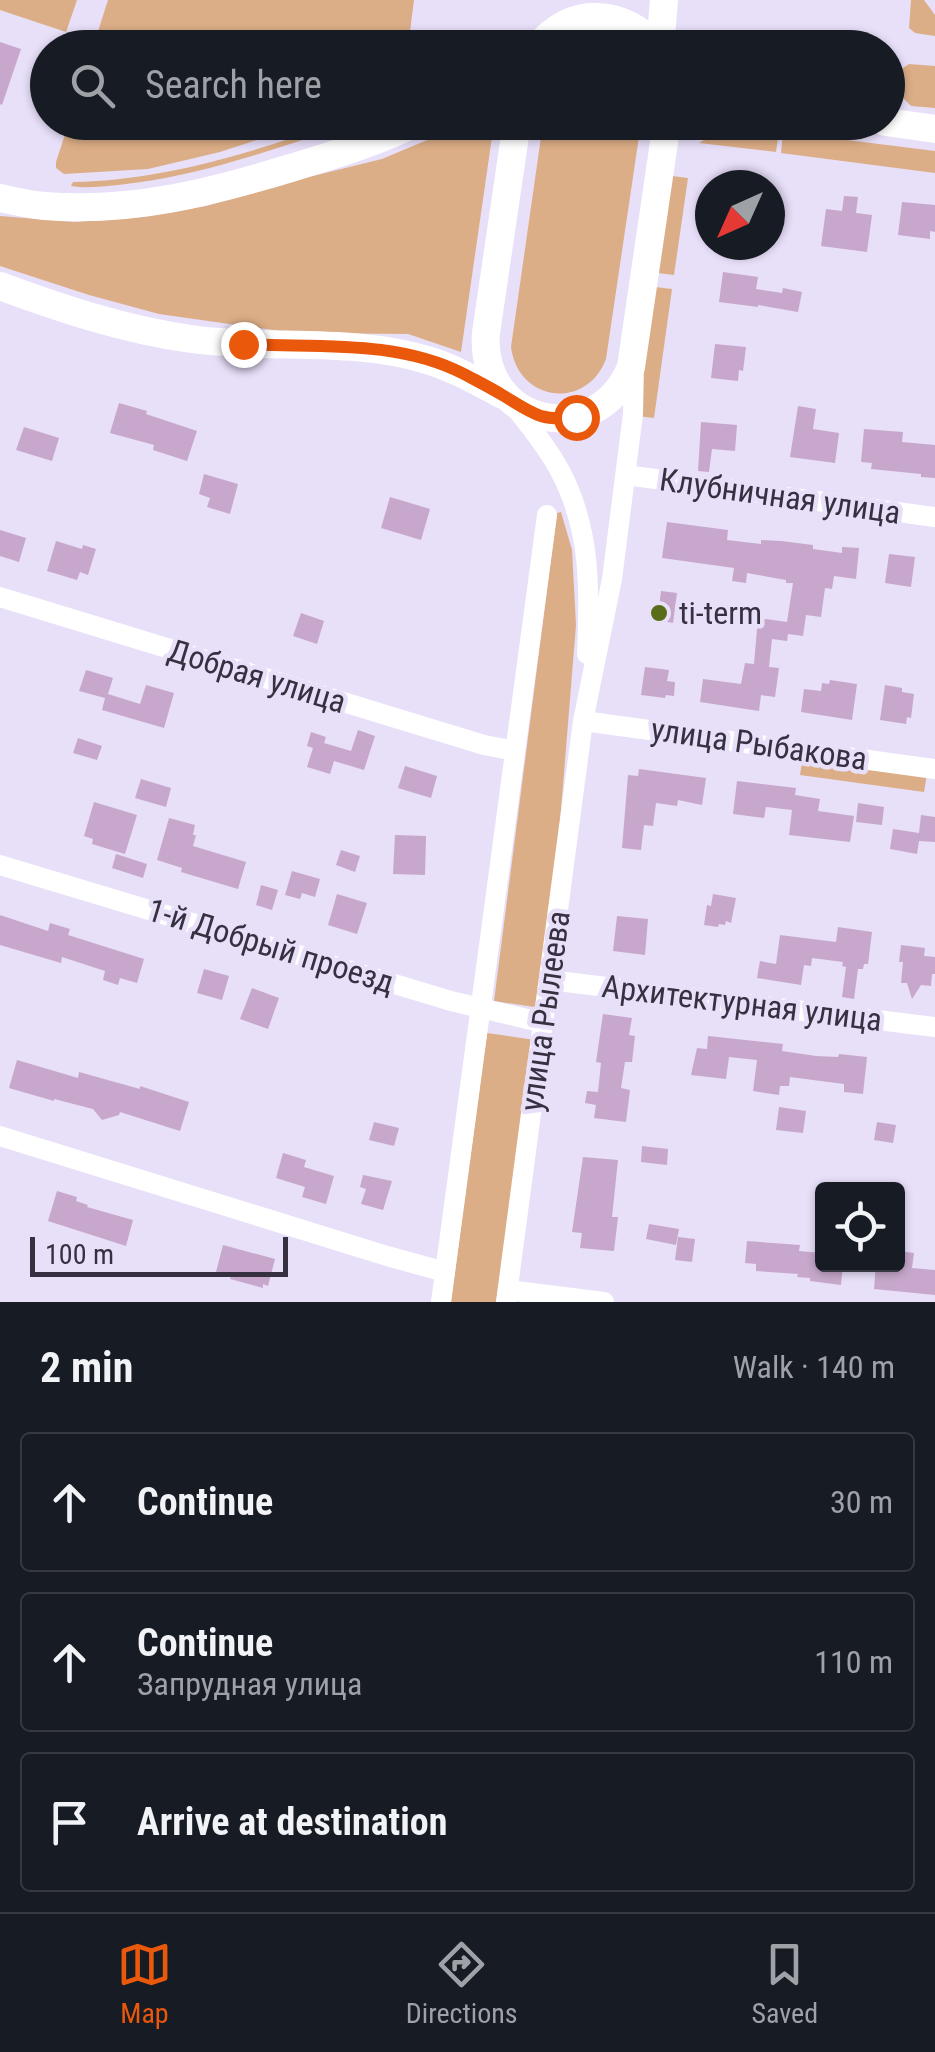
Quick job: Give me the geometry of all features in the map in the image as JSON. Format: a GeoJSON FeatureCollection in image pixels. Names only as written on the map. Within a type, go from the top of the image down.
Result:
{"type":"FeatureCollection","features":[{"type":"Feature","properties":{"kind":"main road"},"geometry":{"type":"LineString","coordinates":[[548,30],[571,0]]}},
{"type":"Feature","properties":{"kind":"main road"},"geometry":{"type":"LineString","coordinates":[[661,30],[664,0]]}},
{"type":"Feature","properties":{"kind":"main road"},"geometry":{"type":"LineString","coordinates":[[556,30],[567,22],[600,16],[638,30]]}},
{"type":"Feature","properties":{"kind":"main road"},"geometry":{"type":"LineString","coordinates":[[905,125],[935,129]]}},
{"type":"Feature","properties":{"kind":"main road"},"geometry":{"type":"LineString","coordinates":[[0,198],[44,206],[178,199],[230,187],[373,140]]}},
{"type":"Feature","properties":{"kind":"main road"},"geometry":{"type":"LineString","coordinates":[[514,140],[486,355],[492,376],[522,409],[543,417],[565,419],[606,403],[621,387],[631,367],[665,140]]}},
{"type":"Feature","properties":{"kind":"main road"},"geometry":{"type":"LineString","coordinates":[[0,286],[115,324],[165,335],[243,344],[400,353],[460,372],[509,398]]}},
{"type":"Feature","properties":{"kind":"street","name":"улица Рылеева"},"geometry":{"type":"LineString","coordinates":[[583,721],[612,580],[633,414],[634,353]]}},
{"type":"Feature","properties":{"kind":"street","name":"улица Рылеева"},"geometry":{"type":"LineString","coordinates":[[507,1296],[583,721],[590,601],[580,523],[566,484],[546,448],[509,398]]}},
{"type":"Feature","properties":{"kind":"street","name":"Клубничная улица"},"geometry":{"type":"LineString","coordinates":[[626,475],[935,517]]}},
{"type":"Feature","properties":{"kind":"street"},"geometry":{"type":"LineString","coordinates":[[441,1302],[547,515]]}},
{"type":"Feature","properties":{"kind":"street","name":"Добрая улица"},"geometry":{"type":"LineString","coordinates":[[0,598],[484,745],[515,751]]}},
{"type":"Feature","properties":{"kind":"street","name":"улица Рыбакова"},"geometry":{"type":"LineString","coordinates":[[583,721],[935,768]]}},
{"type":"Feature","properties":{"kind":"street","name":"1-й Добрый проезд"},"geometry":{"type":"LineString","coordinates":[[0,864],[480,1008],[544,1023]]}},
{"type":"Feature","properties":{"kind":"street","name":"Архитектурная улица"},"geometry":{"type":"LineString","coordinates":[[550,980],[935,1028]]}},
{"type":"Feature","properties":{"kind":"street"},"geometry":{"type":"LineString","coordinates":[[0,1136],[445,1272]]}},
{"type":"Feature","properties":{"kind":"street"},"geometry":{"type":"LineString","coordinates":[[507,1296],[604,1302]]}},
{"type":"Feature","properties":{"kind":"shaded area"},"geometry":{"type":"Polygon","coordinates":[[[0,0],[77,0],[67,30],[0,10],[0,0]]]}},
{"type":"Feature","properties":{"kind":"shaded area"},"geometry":{"type":"Polygon","coordinates":[[[108,0],[414,0],[410,30],[98,30],[108,0]]]}},
{"type":"Feature","properties":{"kind":"shaded area"},"geometry":{"type":"Polygon","coordinates":[[[911,0],[924,0],[935,15],[935,36],[915,33],[909,28],[911,0]]]}},
{"type":"Feature","properties":{"kind":"shaded area"},"geometry":{"type":"Polygon","coordinates":[[[935,66],[935,108],[911,106],[905,100],[905,67],[935,66]]]}},
{"type":"Feature","properties":{"kind":"shaded area"},"geometry":{"type":"Polygon","coordinates":[[[63,140],[257,140],[148,169],[64,174],[56,168],[63,140]]]}},
{"type":"Feature","properties":{"kind":"shaded area"},"geometry":{"type":"Polygon","coordinates":[[[301,140],[178,175],[118,185],[71,186],[73,182],[174,170],[301,140]]]}},
{"type":"Feature","properties":{"kind":"shaded area"},"geometry":{"type":"Polygon","coordinates":[[[427,140],[492,140],[461,352],[408,334],[294,333],[159,314],[0,266],[0,216],[74,222],[143,217],[206,206],[382,159],[427,140]]]}},
{"type":"Feature","properties":{"kind":"shaded area"},"geometry":{"type":"Polygon","coordinates":[[[541,140],[638,140],[606,359],[596,376],[569,393],[539,389],[516,365],[511,347],[541,140]]]}},
{"type":"Feature","properties":{"kind":"shaded area"},"geometry":{"type":"Polygon","coordinates":[[[704,140],[778,140],[776,152],[699,143],[704,140]]]}},
{"type":"Feature","properties":{"kind":"shaded area"},"geometry":{"type":"Polygon","coordinates":[[[782,140],[847,140],[935,151],[935,173],[781,153],[782,140]]]}},
{"type":"Feature","properties":{"kind":"shaded area"},"geometry":{"type":"Polygon","coordinates":[[[672,176],[688,178],[674,275],[658,273],[672,176]]]}},
{"type":"Feature","properties":{"kind":"shaded area"},"geometry":{"type":"Polygon","coordinates":[[[655,287],[672,289],[654,418],[637,416],[655,287]]]}},
{"type":"Feature","properties":{"kind":"shaded area"},"geometry":{"type":"Polygon","coordinates":[[[561,512],[572,550],[576,625],[552,921],[541,1008],[494,1001],[557,513],[561,512]]]}},
{"type":"Feature","properties":{"kind":"shaded area"},"geometry":{"type":"Polygon","coordinates":[[[803,756],[927,774],[924,792],[800,775],[803,756]]]}},
{"type":"Feature","properties":{"kind":"shaded area"},"geometry":{"type":"Polygon","coordinates":[[[487,1033],[535,1040],[496,1302],[451,1302],[487,1033]]]}},
{"type":"Feature","properties":{"kind":"building"},"geometry":{"type":"Polygon","coordinates":[[[0,42],[21,49],[2,105],[0,104],[0,42]]]}},
{"type":"Feature","properties":{"kind":"building"},"geometry":{"type":"Polygon","coordinates":[[[844,196],[858,197],[856,213],[872,215],[867,252],[821,246],[826,209],[842,211],[844,196]]]}},
{"type":"Feature","properties":{"kind":"building"},"geometry":{"type":"Polygon","coordinates":[[[902,202],[935,205],[935,232],[930,231],[930,239],[898,235],[902,202]]]}},
{"type":"Feature","properties":{"kind":"building"},"geometry":{"type":"Polygon","coordinates":[[[723,272],[758,277],[756,289],[802,292],[798,312],[719,302],[723,272]]]}},
{"type":"Feature","properties":{"kind":"building"},"geometry":{"type":"Polygon","coordinates":[[[715,344],[746,347],[738,381],[711,378],[715,344]]]}},
{"type":"Feature","properties":{"kind":"building"},"geometry":{"type":"Polygon","coordinates":[[[119,403],[197,431],[187,461],[153,450],[154,445],[110,433],[119,403]]]}},
{"type":"Feature","properties":{"kind":"building"},"geometry":{"type":"Polygon","coordinates":[[[798,406],[816,409],[813,429],[839,433],[835,463],[790,457],[798,406]]]}},
{"type":"Feature","properties":{"kind":"building"},"geometry":{"type":"Polygon","coordinates":[[[701,422],[737,425],[735,451],[712,449],[709,472],[698,471],[701,422]]]}},
{"type":"Feature","properties":{"kind":"building"},"geometry":{"type":"Polygon","coordinates":[[[24,427],[59,438],[52,461],[16,450],[24,427]]]}},
{"type":"Feature","properties":{"kind":"building"},"geometry":{"type":"Polygon","coordinates":[[[864,429],[903,432],[902,442],[935,445],[935,478],[871,469],[872,463],[861,462],[864,429]]]}},
{"type":"Feature","properties":{"kind":"building"},"geometry":{"type":"Polygon","coordinates":[[[204,474],[238,484],[230,514],[207,507],[210,498],[199,494],[204,474]]]}},
{"type":"Feature","properties":{"kind":"building"},"geometry":{"type":"Polygon","coordinates":[[[390,497],[430,509],[421,540],[381,528],[390,497]]]}},
{"type":"Feature","properties":{"kind":"building"},"geometry":{"type":"Polygon","coordinates":[[[667,522],[728,530],[727,540],[761,544],[761,540],[781,541],[842,553],[842,547],[859,548],[856,579],[834,576],[832,589],[825,588],[821,617],[806,615],[803,636],[788,634],[787,641],[772,639],[769,667],[779,668],[775,697],[761,695],[759,711],[700,702],[703,679],[741,684],[745,663],[754,664],[758,618],[787,622],[793,583],[747,573],[746,583],[732,581],[734,568],[662,558],[667,522]]]}},
{"type":"Feature","properties":{"kind":"building"},"geometry":{"type":"Polygon","coordinates":[[[0,530],[26,538],[19,562],[0,556],[0,530]]]}},
{"type":"Feature","properties":{"kind":"building"},"geometry":{"type":"Polygon","coordinates":[[[56,541],[96,549],[88,575],[80,572],[77,580],[47,571],[56,541]]]}},
{"type":"Feature","properties":{"kind":"building"},"geometry":{"type":"Polygon","coordinates":[[[889,554],[915,557],[911,587],[885,583],[889,554]]]}},
{"type":"Feature","properties":{"kind":"building"},"geometry":{"type":"Polygon","coordinates":[[[661,591],[677,593],[673,623],[653,616],[661,591]]]}},
{"type":"Feature","properties":{"kind":"building"},"geometry":{"type":"Polygon","coordinates":[[[301,613],[324,621],[317,644],[293,636],[301,613]]]}},
{"type":"Feature","properties":{"kind":"building"},"geometry":{"type":"Polygon","coordinates":[[[645,667],[669,670],[667,681],[675,682],[674,696],[641,695],[645,667]]]}},
{"type":"Feature","properties":{"kind":"building"},"geometry":{"type":"Polygon","coordinates":[[[86,670],[113,678],[108,694],[140,704],[146,685],[174,693],[164,728],[102,710],[105,698],[79,691],[86,670]]]}},
{"type":"Feature","properties":{"kind":"building"},"geometry":{"type":"Polygon","coordinates":[[[830,680],[857,684],[852,720],[801,712],[804,689],[821,691],[822,683],[829,684],[830,680]]]}},
{"type":"Feature","properties":{"kind":"building"},"geometry":{"type":"Polygon","coordinates":[[[885,685],[914,694],[911,718],[907,717],[906,724],[880,720],[885,685]]]}},
{"type":"Feature","properties":{"kind":"building"},"geometry":{"type":"Polygon","coordinates":[[[358,730],[375,736],[364,770],[334,761],[330,774],[307,767],[313,748],[307,746],[311,732],[326,737],[324,743],[351,751],[358,730]]]}},
{"type":"Feature","properties":{"kind":"building"},"geometry":{"type":"Polygon","coordinates":[[[78,738],[102,746],[97,760],[73,753],[78,738]]]}},
{"type":"Feature","properties":{"kind":"building"},"geometry":{"type":"Polygon","coordinates":[[[405,766],[437,776],[431,798],[398,788],[405,766]]]}},
{"type":"Feature","properties":{"kind":"building"},"geometry":{"type":"Polygon","coordinates":[[[639,769],[706,778],[702,805],[678,800],[677,806],[656,803],[653,826],[644,825],[641,850],[622,848],[628,775],[638,776],[639,769]]]}},
{"type":"Feature","properties":{"kind":"building"},"geometry":{"type":"Polygon","coordinates":[[[141,779],[171,788],[166,807],[135,798],[141,779]]]}},
{"type":"Feature","properties":{"kind":"building"},"geometry":{"type":"Polygon","coordinates":[[[737,781],[796,788],[795,795],[820,799],[818,811],[854,816],[850,842],[789,835],[792,810],[766,807],[764,818],[733,814],[737,781]]]}},
{"type":"Feature","properties":{"kind":"building"},"geometry":{"type":"Polygon","coordinates":[[[94,802],[137,815],[125,854],[92,844],[93,839],[84,836],[94,802]]]}},
{"type":"Feature","properties":{"kind":"building"},"geometry":{"type":"Polygon","coordinates":[[[858,803],[884,807],[882,825],[856,822],[858,803]]]}},
{"type":"Feature","properties":{"kind":"building"},"geometry":{"type":"Polygon","coordinates":[[[921,815],[935,817],[935,842],[919,841],[917,854],[890,849],[893,829],[919,833],[921,815]]]}},
{"type":"Feature","properties":{"kind":"building"},"geometry":{"type":"Polygon","coordinates":[[[169,818],[195,825],[193,846],[246,862],[238,889],[181,872],[182,868],[157,860],[169,818]]]}},
{"type":"Feature","properties":{"kind":"building"},"geometry":{"type":"Polygon","coordinates":[[[395,835],[426,836],[425,875],[393,874],[395,835]]]}},
{"type":"Feature","properties":{"kind":"building"},"geometry":{"type":"Polygon","coordinates":[[[341,850],[360,856],[355,872],[336,865],[341,850]]]}},
{"type":"Feature","properties":{"kind":"building"},"geometry":{"type":"Polygon","coordinates":[[[116,854],[147,864],[143,878],[112,868],[116,854]]]}},
{"type":"Feature","properties":{"kind":"building"},"geometry":{"type":"Polygon","coordinates":[[[292,871],[320,879],[315,897],[302,893],[300,899],[285,895],[292,871]]]}},
{"type":"Feature","properties":{"kind":"building"},"geometry":{"type":"Polygon","coordinates":[[[261,885],[278,890],[272,910],[256,905],[261,885]]]}},
{"type":"Feature","properties":{"kind":"building"},"geometry":{"type":"Polygon","coordinates":[[[337,894],[367,903],[357,934],[328,925],[337,894]]]}},
{"type":"Feature","properties":{"kind":"building"},"geometry":{"type":"Polygon","coordinates":[[[713,894],[736,898],[731,923],[726,921],[718,927],[704,925],[713,894]]]}},
{"type":"Feature","properties":{"kind":"building"},"geometry":{"type":"Polygon","coordinates":[[[0,915],[48,931],[50,923],[70,929],[68,935],[144,959],[137,983],[120,978],[118,985],[103,980],[105,971],[62,957],[61,963],[0,945],[0,915]]]}},
{"type":"Feature","properties":{"kind":"building"},"geometry":{"type":"Polygon","coordinates":[[[617,916],[648,919],[645,955],[613,951],[617,916]]]}},
{"type":"Feature","properties":{"kind":"building"},"geometry":{"type":"Polygon","coordinates":[[[838,927],[872,932],[868,964],[858,969],[854,999],[842,997],[846,967],[843,962],[812,958],[811,966],[804,965],[801,985],[757,978],[760,961],[776,964],[780,935],[836,942],[838,927]]]}},
{"type":"Feature","properties":{"kind":"building"},"geometry":{"type":"Polygon","coordinates":[[[901,945],[925,948],[924,956],[935,957],[931,986],[921,985],[912,999],[907,983],[901,983],[901,945]]]}},
{"type":"Feature","properties":{"kind":"building"},"geometry":{"type":"Polygon","coordinates":[[[204,969],[229,976],[222,1000],[197,993],[204,969]]]}},
{"type":"Feature","properties":{"kind":"building"},"geometry":{"type":"Polygon","coordinates":[[[252,988],[279,998],[268,1029],[240,1019],[252,988]]]}},
{"type":"Feature","properties":{"kind":"building"},"geometry":{"type":"Polygon","coordinates":[[[603,1014],[632,1018],[632,1062],[625,1062],[621,1088],[630,1090],[626,1122],[594,1118],[596,1105],[585,1103],[587,1091],[598,1092],[601,1063],[596,1062],[603,1014]]]}},
{"type":"Feature","properties":{"kind":"building"},"geometry":{"type":"Polygon","coordinates":[[[708,1036],[783,1044],[782,1051],[816,1056],[867,1057],[863,1094],[844,1092],[844,1084],[790,1077],[789,1086],[780,1086],[779,1095],[753,1091],[757,1060],[729,1057],[726,1079],[691,1075],[697,1048],[707,1049],[708,1036]]]}},
{"type":"Feature","properties":{"kind":"building"},"geometry":{"type":"Polygon","coordinates":[[[17,1060],[78,1078],[79,1072],[140,1086],[189,1102],[180,1131],[120,1112],[102,1120],[93,1109],[9,1088],[17,1060]]]}},
{"type":"Feature","properties":{"kind":"building"},"geometry":{"type":"Polygon","coordinates":[[[779,1107],[806,1111],[803,1133],[776,1130],[779,1107]]]}},
{"type":"Feature","properties":{"kind":"building"},"geometry":{"type":"Polygon","coordinates":[[[374,1122],[399,1128],[394,1146],[369,1140],[374,1122]]]}},
{"type":"Feature","properties":{"kind":"building"},"geometry":{"type":"Polygon","coordinates":[[[877,1122],[896,1125],[893,1143],[874,1140],[877,1122]]]}},
{"type":"Feature","properties":{"kind":"building"},"geometry":{"type":"Polygon","coordinates":[[[642,1146],[668,1149],[667,1165],[641,1162],[642,1146]]]}},
{"type":"Feature","properties":{"kind":"building"},"geometry":{"type":"Polygon","coordinates":[[[283,1153],[306,1160],[304,1167],[334,1176],[326,1204],[302,1197],[305,1187],[276,1178],[283,1153]]]}},
{"type":"Feature","properties":{"kind":"building"},"geometry":{"type":"Polygon","coordinates":[[[583,1157],[618,1160],[612,1217],[618,1217],[614,1251],[580,1248],[582,1233],[572,1232],[583,1157]]]}},
{"type":"Feature","properties":{"kind":"building"},"geometry":{"type":"Polygon","coordinates":[[[363,1175],[392,1181],[383,1210],[361,1204],[366,1189],[360,1187],[363,1175]]]}},
{"type":"Feature","properties":{"kind":"building"},"geometry":{"type":"Polygon","coordinates":[[[57,1191],[77,1197],[76,1201],[87,1207],[133,1220],[126,1246],[48,1221],[57,1191]]]}},
{"type":"Feature","properties":{"kind":"building"},"geometry":{"type":"Polygon","coordinates":[[[649,1224],[679,1229],[676,1245],[646,1239],[649,1224]]]}},
{"type":"Feature","properties":{"kind":"building"},"geometry":{"type":"Polygon","coordinates":[[[678,1237],[695,1239],[692,1262],[675,1260],[678,1237]]]}},
{"type":"Feature","properties":{"kind":"building"},"geometry":{"type":"Polygon","coordinates":[[[747,1241],[800,1245],[799,1251],[815,1252],[815,1272],[842,1272],[841,1285],[810,1281],[797,1277],[798,1274],[756,1271],[756,1264],[745,1263],[747,1241]]]}},
{"type":"Feature","properties":{"kind":"building"},"geometry":{"type":"Polygon","coordinates":[[[223,1245],[275,1259],[268,1286],[263,1284],[263,1288],[216,1272],[223,1245]]]}},
{"type":"Feature","properties":{"kind":"building"},"geometry":{"type":"Polygon","coordinates":[[[905,1252],[914,1253],[912,1268],[935,1270],[935,1295],[874,1289],[875,1272],[905,1272],[905,1252]]]}},
{"type":"Feature","properties":{"kind":"place","name":"ti-term"},"geometry":{"type":"Point","coordinates":[659,613]}},
{"type":"Feature","properties":{"kind":"route"},"geometry":{"type":"LineString","coordinates":[[243,344],[400,353],[460,372],[532,414],[553,419],[576,417]]}}]}
